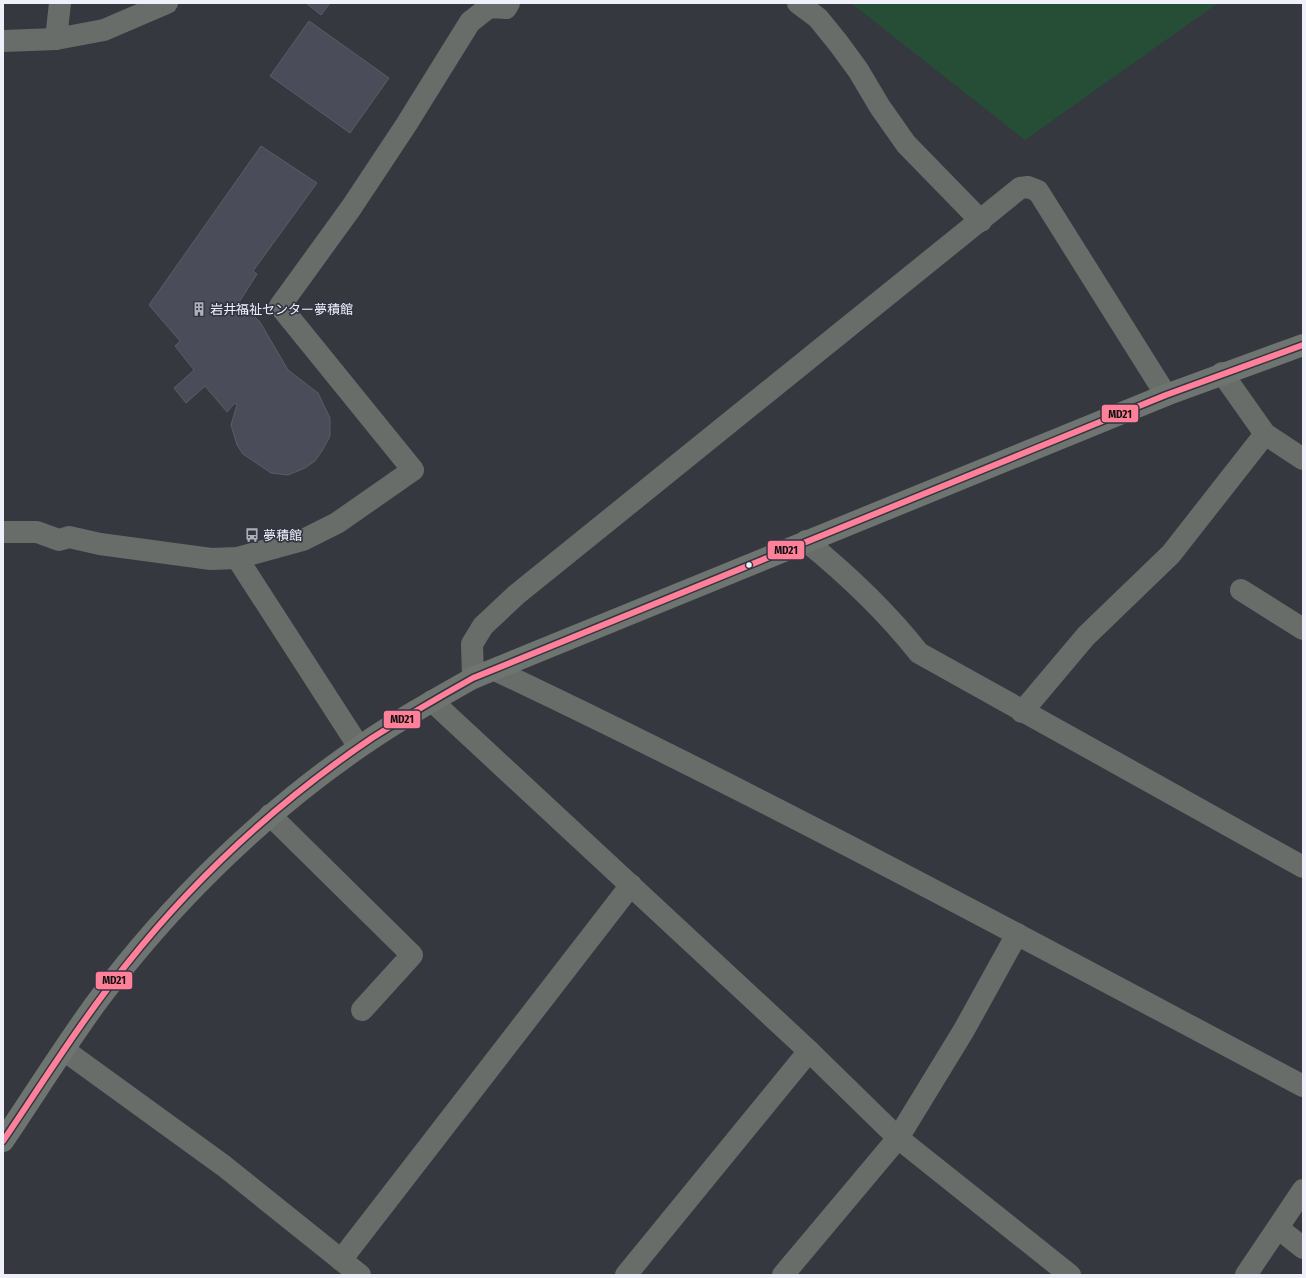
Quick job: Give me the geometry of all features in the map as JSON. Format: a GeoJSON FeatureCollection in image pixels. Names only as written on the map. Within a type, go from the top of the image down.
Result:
{"type":"FeatureCollection","features":[{"type":"Feature","properties":{"kind":"highway"},"geometry":{"type":"LineString","coordinates":[[5,1132],[99,999],[136,954],[178,907],[270,815],[359,747],[432,701],[473,678],[806,541],[1166,395],[1222,373],[1303,345]]}},
{"type":"Feature","properties":{"kind":"street"},"geometry":{"type":"LineString","coordinates":[[56,39],[60,3]]}},
{"type":"Feature","properties":{"kind":"street"},"geometry":{"type":"LineString","coordinates":[[3,41],[56,39],[104,30],[168,3]]}},
{"type":"Feature","properties":{"kind":"street"},"geometry":{"type":"LineString","coordinates":[[3,532],[37,532],[60,540],[69,537],[100,544],[211,560],[237,558],[309,536],[337,523],[413,470],[280,306],[351,208],[406,125],[470,22],[489,8],[506,8],[509,3]]}},
{"type":"Feature","properties":{"kind":"street"},"geometry":{"type":"LineString","coordinates":[[798,3],[818,18],[839,44],[858,70],[880,107],[906,144],[981,221]]}},
{"type":"Feature","properties":{"kind":"street"},"geometry":{"type":"LineString","coordinates":[[473,678],[472,644],[483,626],[516,595],[1020,188],[1028,187],[1038,191],[1166,395]]}},
{"type":"Feature","properties":{"kind":"street"},"geometry":{"type":"LineString","coordinates":[[1222,373],[1264,434],[1303,459]]}},
{"type":"Feature","properties":{"kind":"street"},"geometry":{"type":"LineString","coordinates":[[1022,712],[1086,636],[1171,554],[1264,434]]}},
{"type":"Feature","properties":{"kind":"street"},"geometry":{"type":"LineString","coordinates":[[806,541],[835,564],[893,620],[919,653],[1299,868]]}},
{"type":"Feature","properties":{"kind":"street"},"geometry":{"type":"LineString","coordinates":[[237,558],[359,747]]}},
{"type":"Feature","properties":{"kind":"street"},"geometry":{"type":"LineString","coordinates":[[1241,590],[1303,628]]}},
{"type":"Feature","properties":{"kind":"street"},"geometry":{"type":"LineString","coordinates":[[494,670],[604,722],[1017,934],[1303,1086]]}},
{"type":"Feature","properties":{"kind":"street"},"geometry":{"type":"LineString","coordinates":[[432,701],[809,1051],[898,1138],[1070,1275]]}},
{"type":"Feature","properties":{"kind":"street"},"geometry":{"type":"LineString","coordinates":[[270,815],[412,955],[362,1010]]}},
{"type":"Feature","properties":{"kind":"street"},"geometry":{"type":"LineString","coordinates":[[341,1260],[631,886]]}},
{"type":"Feature","properties":{"kind":"street"},"geometry":{"type":"LineString","coordinates":[[782,1275],[898,1138],[964,1030],[1017,934]]}},
{"type":"Feature","properties":{"kind":"street"},"geometry":{"type":"LineString","coordinates":[[64,1050],[224,1166],[360,1275]]}},
{"type":"Feature","properties":{"kind":"street"},"geometry":{"type":"LineString","coordinates":[[626,1275],[809,1051]]}},
{"type":"Feature","properties":{"kind":"street"},"geometry":{"type":"LineString","coordinates":[[1246,1275],[1303,1190]]}},
{"type":"Feature","properties":{"kind":"street"},"geometry":{"type":"LineString","coordinates":[[1278,1228],[1303,1248]]}},
{"type":"Feature","properties":{"kind":"green space"},"geometry":{"type":"Polygon","coordinates":[[[851,3],[1218,3],[1025,140],[851,3]]]}},
{"type":"Feature","properties":{"kind":"building"},"geometry":{"type":"Polygon","coordinates":[[[306,3],[330,3],[321,15],[306,3]]]}},
{"type":"Feature","properties":{"kind":"building"},"geometry":{"type":"Polygon","coordinates":[[[309,21],[389,78],[350,133],[270,76],[309,21]]]}},
{"type":"Feature","properties":{"kind":"building","name":"岩井福祉センター夢積館"},"geometry":{"type":"Polygon","coordinates":[[[261,146],[317,183],[253,271],[257,274],[238,304],[251,313],[260,322],[288,370],[318,393],[330,418],[330,436],[315,461],[305,468],[288,475],[271,473],[243,454],[237,445],[231,425],[237,405],[235,403],[227,412],[205,386],[186,403],[174,388],[194,370],[175,346],[180,341],[149,305],[261,146]]]}},
{"type":"Feature","properties":{"kind":"transit line","name":"MD21"},"geometry":{"type":"LineString","coordinates":[[3,1141],[109,986],[153,933],[210,871],[240,842],[304,787],[372,738],[397,722],[473,678],[1166,395],[1303,345]]}},
{"type":"Feature","properties":{"kind":"place","name":"岩井福祉センター夢積館"},"geometry":{"type":"Point","coordinates":[199,309]}},
{"type":"Feature","properties":{"kind":"place","name":"夢積館"},"geometry":{"type":"Point","coordinates":[252,535]}}]}
